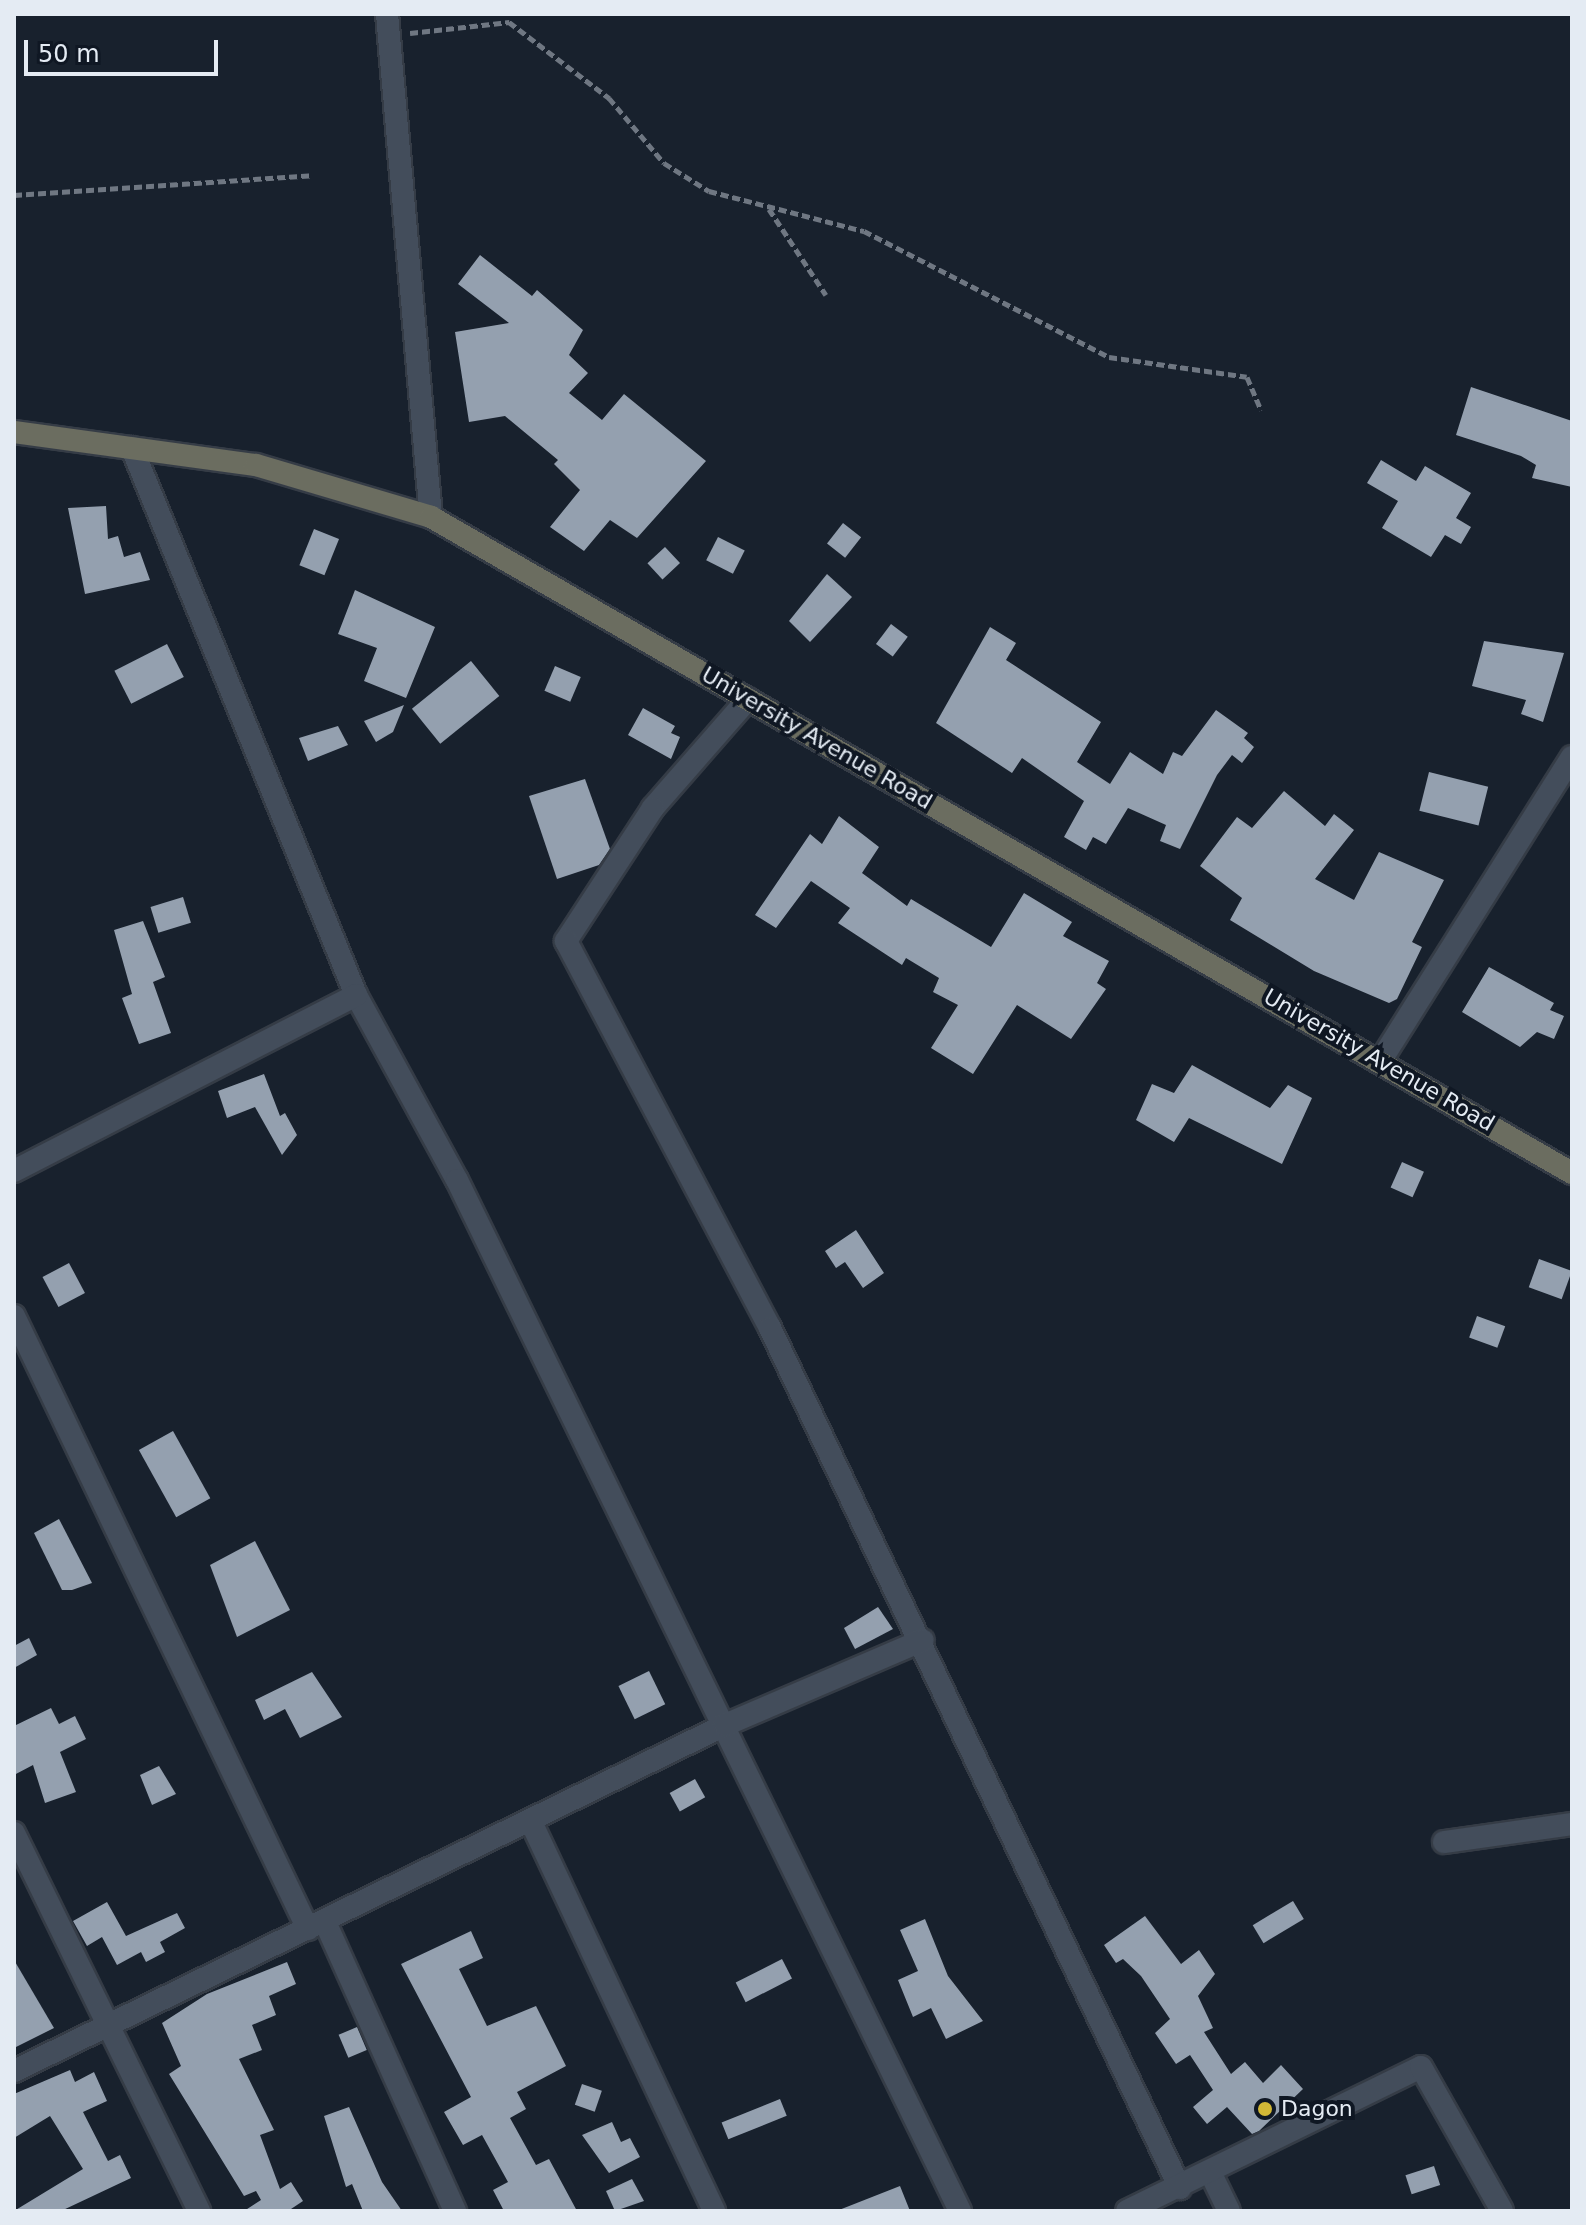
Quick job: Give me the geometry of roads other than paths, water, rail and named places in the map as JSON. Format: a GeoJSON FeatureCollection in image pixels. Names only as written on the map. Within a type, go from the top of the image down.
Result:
{"type":"FeatureCollection","features":[{"type":"Feature","properties":{"kind":"main road","name":"University Avenue Road"},"geometry":{"type":"LineString","coordinates":[[14,432],[256,465],[431,517],[1381,1060],[1572,1173]]}},
{"type":"Feature","properties":{"kind":"street"},"geometry":{"type":"LineString","coordinates":[[387,14],[431,517]]}},
{"type":"Feature","properties":{"kind":"street"},"geometry":{"type":"LineString","coordinates":[[132,448],[356,995],[457,1180],[960,2211]]}},
{"type":"Feature","properties":{"kind":"street"},"geometry":{"type":"LineString","coordinates":[[748,699],[653,808],[566,941],[770,1328],[923,1640],[1180,2188]]}},
{"type":"Feature","properties":{"kind":"street"},"geometry":{"type":"LineString","coordinates":[[1381,1060],[1572,757]]}},
{"type":"Feature","properties":{"kind":"street"},"geometry":{"type":"LineString","coordinates":[[14,1171],[356,995]]}},
{"type":"Feature","properties":{"kind":"street"},"geometry":{"type":"LineString","coordinates":[[14,1316],[455,2211]]}},
{"type":"Feature","properties":{"kind":"street"},"geometry":{"type":"LineString","coordinates":[[14,2071],[532,1824],[725,1725],[923,1640]]}},
{"type":"Feature","properties":{"kind":"street"},"geometry":{"type":"LineString","coordinates":[[532,1824],[714,2211]]}},
{"type":"Feature","properties":{"kind":"street"},"geometry":{"type":"LineString","coordinates":[[1444,1842],[1572,1824]]}},
{"type":"Feature","properties":{"kind":"street"},"geometry":{"type":"LineString","coordinates":[[14,1833],[199,2211]]}},
{"type":"Feature","properties":{"kind":"street"},"geometry":{"type":"LineString","coordinates":[[1127,2211],[1211,2174],[1421,2067],[1502,2211]]}},
{"type":"Feature","properties":{"kind":"street"},"geometry":{"type":"LineString","coordinates":[[1211,2174],[1229,2211]]}},
{"type":"Feature","properties":{"kind":"place","name":"Dagon"},"geometry":{"type":"Point","coordinates":[1265,2109]}}]}
